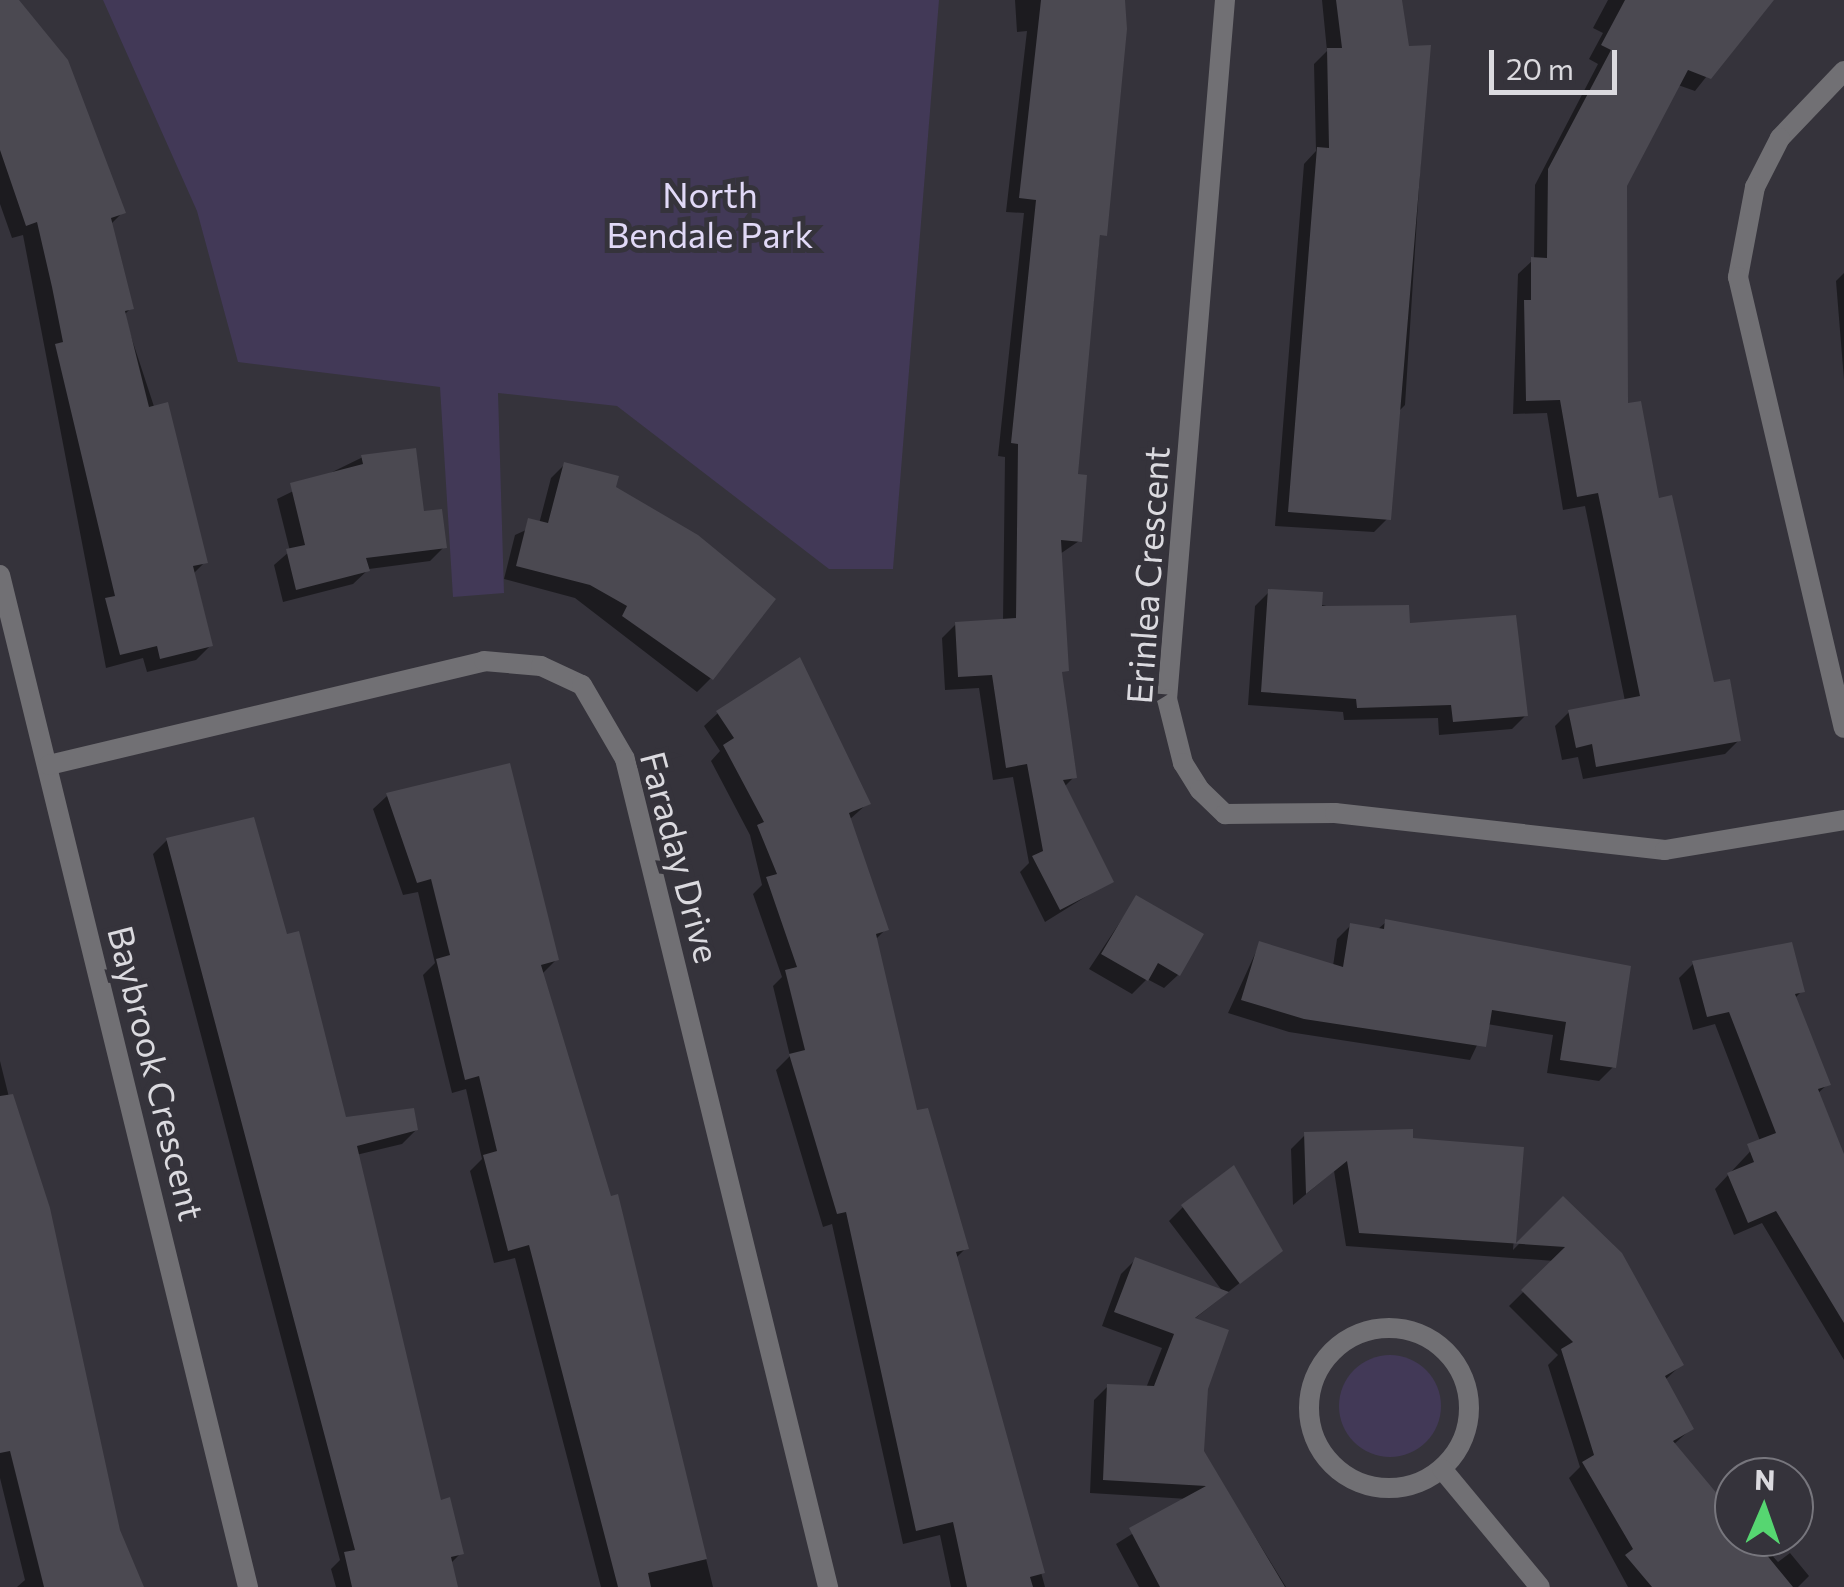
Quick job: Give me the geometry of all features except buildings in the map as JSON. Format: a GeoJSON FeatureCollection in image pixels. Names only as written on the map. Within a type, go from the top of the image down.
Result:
{"type":"FeatureCollection","features":[{"type":"Feature","properties":{"kind":"street","name":"Erinlea Crescent"},"geometry":{"type":"LineString","coordinates":[[1226,0],[1167,699],[1183,763],[1200,790],[1225,814],[1336,813],[1665,850],[1844,820]]}},
{"type":"Feature","properties":{"kind":"street"},"geometry":{"type":"LineString","coordinates":[[1844,71],[1780,138],[1754,187],[1738,277],[1844,728]]}},
{"type":"Feature","properties":{"kind":"street","name":"Baybrook Crescent"},"geometry":{"type":"LineString","coordinates":[[0,576],[248,1587]]}},
{"type":"Feature","properties":{"kind":"street","name":"Faraday Drive"},"geometry":{"type":"LineString","coordinates":[[49,765],[484,662],[541,666],[582,686],[625,759],[828,1587]]}},
{"type":"Feature","properties":{"kind":"street"},"geometry":{"type":"LineString","coordinates":[[1385,1328],[1446,1350],[1470,1397],[1460,1448],[1442,1469],[1394,1488],[1334,1465],[1308,1406],[1327,1357],[1385,1328]]}},
{"type":"Feature","properties":{"kind":"street"},"geometry":{"type":"LineString","coordinates":[[1442,1469],[1540,1587]]}},
{"type":"Feature","properties":{"kind":"green space","name":"North Bendale Park"},"geometry":{"type":"Polygon","coordinates":[[[103,0],[939,0],[893,569],[829,569],[617,406],[498,393],[504,593],[453,597],[440,387],[238,362],[197,211],[103,0]]]}},
{"type":"Feature","properties":{"kind":"green space"},"geometry":{"type":"Polygon","coordinates":[[[1390,1355],[1419,1363],[1433,1377],[1441,1406],[1433,1435],[1419,1449],[1390,1457],[1361,1449],[1347,1435],[1339,1406],[1347,1377],[1361,1363],[1390,1355]]]}}]}
